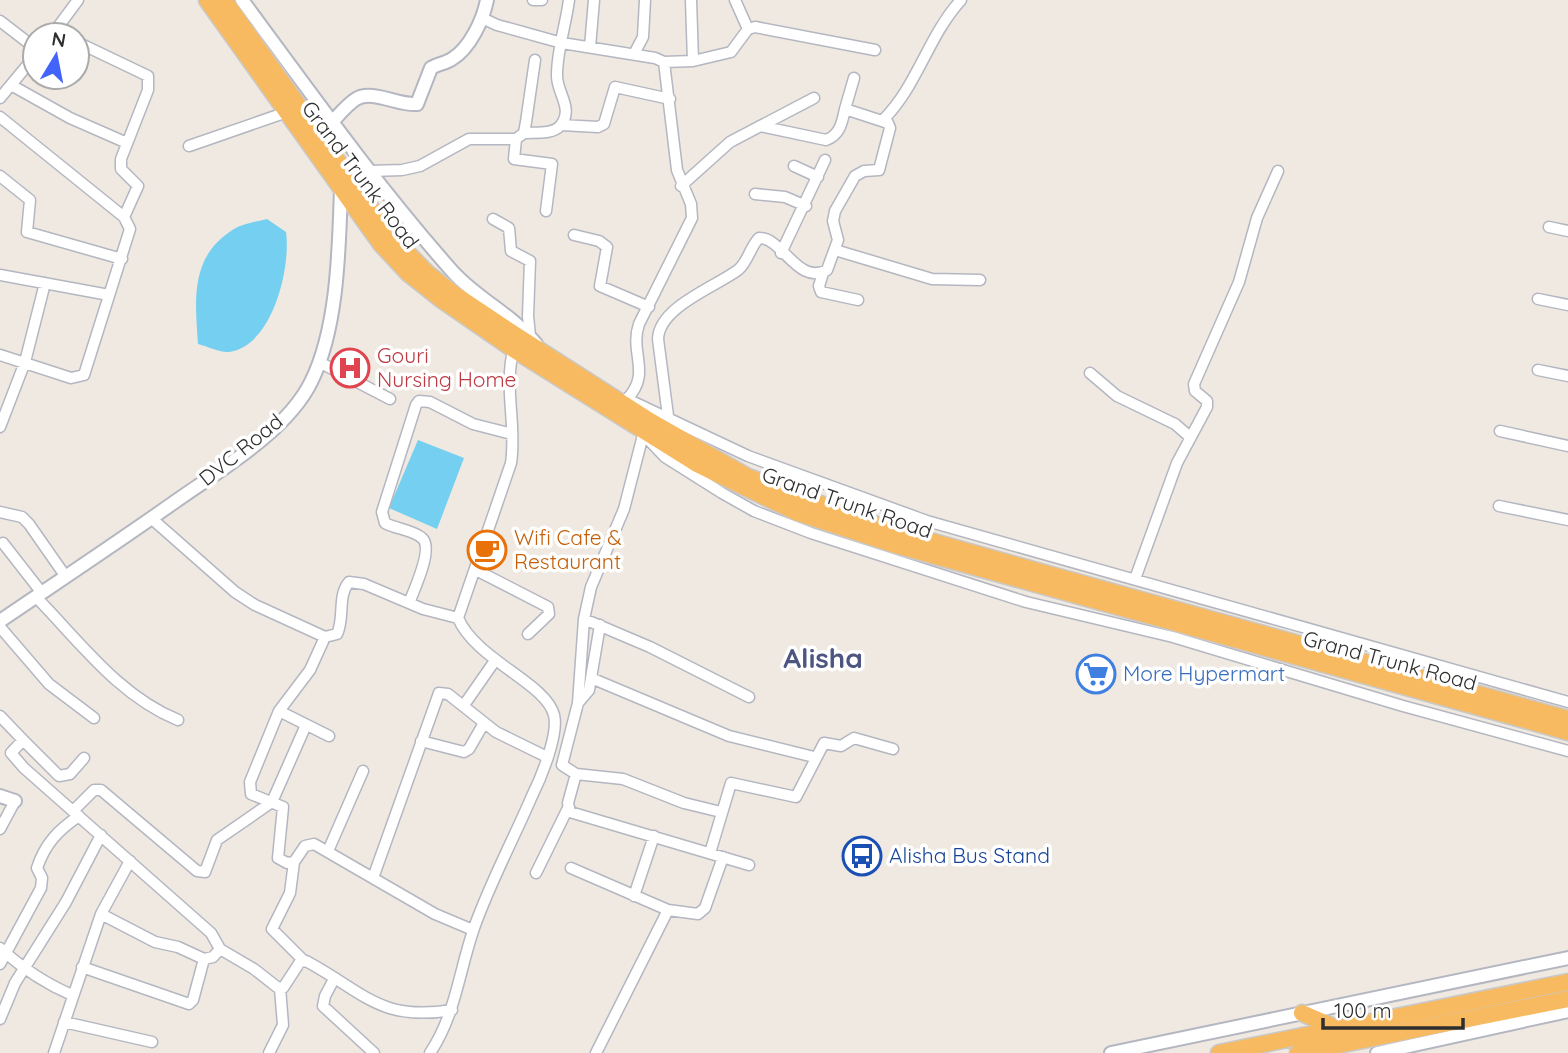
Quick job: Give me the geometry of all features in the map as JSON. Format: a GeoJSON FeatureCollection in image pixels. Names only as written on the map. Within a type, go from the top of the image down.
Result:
{"type":"FeatureCollection","features":[{"type":"Feature","properties":{"kind":"highway","name":"Grand Trunk Road"},"geometry":{"type":"LineString","coordinates":[[207,0],[287,112],[314,138]]}},
{"type":"Feature","properties":{"kind":"highway","name":"Grand Trunk Road"},"geometry":{"type":"LineString","coordinates":[[224,0],[347,186],[381,244],[408,273],[748,477],[875,525],[1568,719]]}},
{"type":"Feature","properties":{"kind":"highway","name":"Grand Trunk Road"},"geometry":{"type":"LineString","coordinates":[[520,340],[639,430],[748,491],[839,527],[1012,579],[1568,732]]}},
{"type":"Feature","properties":{"kind":"highway"},"geometry":{"type":"LineString","coordinates":[[1298,1053],[1568,982]]}},
{"type":"Feature","properties":{"kind":"highway"},"geometry":{"type":"LineString","coordinates":[[1219,1053],[1336,1042],[1568,999]]}},
{"type":"Feature","properties":{"kind":"highway"},"geometry":{"type":"LineString","coordinates":[[1302,1013],[1336,1042]]}},
{"type":"Feature","properties":{"kind":"main road"},"geometry":{"type":"LineString","coordinates":[[242,0],[370,171],[463,283],[520,340]]}},
{"type":"Feature","properties":{"kind":"main road"},"geometry":{"type":"LineString","coordinates":[[314,138],[334,123],[356,99],[367,96],[407,106],[417,104],[431,68],[452,59],[463,49],[482,18],[487,0]]}},
{"type":"Feature","properties":{"kind":"main road","name":"DVC Road"},"geometry":{"type":"LineString","coordinates":[[0,621],[231,463],[297,404],[311,383],[319,362],[338,264],[347,186]]}},
{"type":"Feature","properties":{"kind":"main road"},"geometry":{"type":"LineString","coordinates":[[0,796],[15,801]]}},
{"type":"Feature","properties":{"kind":"main road"},"geometry":{"type":"LineString","coordinates":[[1111,1053],[1568,958]]}},
{"type":"Feature","properties":{"kind":"main road"},"geometry":{"type":"LineString","coordinates":[[1377,1053],[1568,1011]]}},
{"type":"Feature","properties":{"kind":"street"},"geometry":{"type":"LineString","coordinates":[[64,21],[78,0]]}},
{"type":"Feature","properties":{"kind":"street"},"geometry":{"type":"LineString","coordinates":[[533,0],[542,0]]}},
{"type":"Feature","properties":{"kind":"street"},"geometry":{"type":"LineString","coordinates":[[561,125],[565,100],[557,75],[569,0]]}},
{"type":"Feature","properties":{"kind":"street"},"geometry":{"type":"LineString","coordinates":[[590,47],[594,0]]}},
{"type":"Feature","properties":{"kind":"street"},"geometry":{"type":"LineString","coordinates":[[634,54],[643,37],[645,0]]}},
{"type":"Feature","properties":{"kind":"street"},"geometry":{"type":"LineString","coordinates":[[691,0],[693,61]]}},
{"type":"Feature","properties":{"kind":"street"},"geometry":{"type":"LineString","coordinates":[[735,0],[748,29]]}},
{"type":"Feature","properties":{"kind":"street"},"geometry":{"type":"LineString","coordinates":[[883,120],[900,102],[938,31],[961,0]]}},
{"type":"Feature","properties":{"kind":"street"},"geometry":{"type":"LineString","coordinates":[[482,18],[496,25],[562,43],[634,54],[664,62],[693,61],[731,52],[748,29]]}},
{"type":"Feature","properties":{"kind":"street"},"geometry":{"type":"LineString","coordinates":[[0,21],[21,37]]}},
{"type":"Feature","properties":{"kind":"street"},"geometry":{"type":"LineString","coordinates":[[748,29],[779,29],[876,50]]}},
{"type":"Feature","properties":{"kind":"street"},"geometry":{"type":"LineString","coordinates":[[91,49],[148,76],[148,90],[127,143],[121,169],[138,186],[124,217]]}},
{"type":"Feature","properties":{"kind":"street"},"geometry":{"type":"LineString","coordinates":[[536,60],[514,159],[552,164],[546,211]]}},
{"type":"Feature","properties":{"kind":"street"},"geometry":{"type":"LineString","coordinates":[[627,400],[639,384],[636,331],[665,267],[692,218],[691,204],[681,186],[664,62]]}},
{"type":"Feature","properties":{"kind":"street"},"geometry":{"type":"LineString","coordinates":[[0,98],[21,73]]}},
{"type":"Feature","properties":{"kind":"street"},"geometry":{"type":"LineString","coordinates":[[760,126],[826,140],[834,137],[841,127],[854,78]]}},
{"type":"Feature","properties":{"kind":"street"},"geometry":{"type":"LineString","coordinates":[[11,85],[70,118],[127,143]]}},
{"type":"Feature","properties":{"kind":"street"},"geometry":{"type":"LineString","coordinates":[[347,186],[370,171],[402,170],[420,166],[480,137],[520,136],[553,131],[561,125],[598,127],[604,124],[615,87],[670,99]]}},
{"type":"Feature","properties":{"kind":"street"},"geometry":{"type":"LineString","coordinates":[[681,186],[695,177],[715,153],[814,97]]}},
{"type":"Feature","properties":{"kind":"street"},"geometry":{"type":"LineString","coordinates":[[845,109],[883,120],[890,128],[879,170],[864,171],[855,176],[834,215],[839,234],[819,286],[821,292],[858,300]]}},
{"type":"Feature","properties":{"kind":"street"},"geometry":{"type":"LineString","coordinates":[[188,146],[287,112]]}},
{"type":"Feature","properties":{"kind":"street"},"geometry":{"type":"LineString","coordinates":[[0,117],[124,217],[130,229],[84,375],[71,378],[0,355]]}},
{"type":"Feature","properties":{"kind":"street"},"geometry":{"type":"LineString","coordinates":[[782,253],[825,160]]}},
{"type":"Feature","properties":{"kind":"street"},"geometry":{"type":"LineString","coordinates":[[794,166],[818,177]]}},
{"type":"Feature","properties":{"kind":"street"},"geometry":{"type":"LineString","coordinates":[[1135,579],[1189,437],[1208,404],[1195,391],[1194,384],[1239,282],[1257,218],[1278,171]]}},
{"type":"Feature","properties":{"kind":"street"},"geometry":{"type":"LineString","coordinates":[[0,176],[30,200],[27,232],[122,259]]}},
{"type":"Feature","properties":{"kind":"street"},"geometry":{"type":"LineString","coordinates":[[755,194],[785,197],[806,206]]}},
{"type":"Feature","properties":{"kind":"street"},"geometry":{"type":"LineString","coordinates":[[430,1053],[443,1034],[473,930],[547,757],[555,728],[550,704],[542,695],[495,662],[462,627],[458,618],[511,463],[512,434],[508,394],[527,316],[530,261],[511,251],[509,228],[493,219]]}},
{"type":"Feature","properties":{"kind":"street"},"geometry":{"type":"LineString","coordinates":[[1549,227],[1568,231]]}},
{"type":"Feature","properties":{"kind":"street"},"geometry":{"type":"LineString","coordinates":[[575,236],[599,241],[607,247],[600,286],[649,307]]}},
{"type":"Feature","properties":{"kind":"street"},"geometry":{"type":"LineString","coordinates":[[668,416],[659,339],[661,323],[699,292],[740,269],[759,238],[768,239],[805,270],[823,273]]}},
{"type":"Feature","properties":{"kind":"street"},"geometry":{"type":"LineString","coordinates":[[835,250],[932,279],[980,280]]}},
{"type":"Feature","properties":{"kind":"street"},"geometry":{"type":"LineString","coordinates":[[0,275],[109,295]]}},
{"type":"Feature","properties":{"kind":"street"},"geometry":{"type":"LineString","coordinates":[[0,426],[25,362],[45,283]]}},
{"type":"Feature","properties":{"kind":"street"},"geometry":{"type":"LineString","coordinates":[[1538,299],[1568,305]]}},
{"type":"Feature","properties":{"kind":"street"},"geometry":{"type":"LineString","coordinates":[[319,362],[390,399]]}},
{"type":"Feature","properties":{"kind":"street"},"geometry":{"type":"LineString","coordinates":[[1538,370],[1568,376]]}},
{"type":"Feature","properties":{"kind":"street"},"geometry":{"type":"LineString","coordinates":[[1090,373],[1117,396],[1175,424],[1189,437]]}},
{"type":"Feature","properties":{"kind":"street"},"geometry":{"type":"LineString","coordinates":[[600,389],[668,416],[748,456],[928,521],[1568,702]]}},
{"type":"Feature","properties":{"kind":"street"},"geometry":{"type":"LineString","coordinates":[[409,603],[424,562],[426,545],[422,537],[385,523],[382,512],[416,405],[419,401],[430,402],[473,424],[512,434]]}},
{"type":"Feature","properties":{"kind":"street"},"geometry":{"type":"LineString","coordinates":[[639,430],[624,509],[591,587],[584,619],[578,703],[562,765],[576,774],[623,779],[684,803],[721,812]]}},
{"type":"Feature","properties":{"kind":"street"},"geometry":{"type":"LineString","coordinates":[[639,430],[665,457],[722,493],[754,511],[811,533],[1027,602],[1173,636],[1383,700],[1568,751]]}},
{"type":"Feature","properties":{"kind":"street"},"geometry":{"type":"LineString","coordinates":[[1500,431],[1568,446]]}},
{"type":"Feature","properties":{"kind":"street"},"geometry":{"type":"LineString","coordinates":[[1499,506],[1568,520]]}},
{"type":"Feature","properties":{"kind":"street"},"geometry":{"type":"LineString","coordinates":[[0,512],[22,517],[29,524],[65,577]]}},
{"type":"Feature","properties":{"kind":"street"},"geometry":{"type":"LineString","coordinates":[[151,518],[235,592],[255,605],[325,637],[337,634],[340,628],[343,595],[349,582],[364,584],[409,603],[458,618]]}},
{"type":"Feature","properties":{"kind":"street"},"geometry":{"type":"LineString","coordinates":[[4,544],[39,595],[119,684],[155,710],[178,720]]}},
{"type":"Feature","properties":{"kind":"street"},"geometry":{"type":"LineString","coordinates":[[476,570],[548,607],[549,614],[528,634]]}},
{"type":"Feature","properties":{"kind":"street"},"geometry":{"type":"LineString","coordinates":[[584,619],[749,697]]}},
{"type":"Feature","properties":{"kind":"street"},"geometry":{"type":"LineString","coordinates":[[578,703],[586,696],[600,625]]}},
{"type":"Feature","properties":{"kind":"street"},"geometry":{"type":"LineString","coordinates":[[0,627],[49,684],[94,718]]}},
{"type":"Feature","properties":{"kind":"street"},"geometry":{"type":"LineString","coordinates":[[294,862],[287,863],[278,858],[284,811],[272,802],[251,794],[249,787],[279,711],[310,670],[325,637]]}},
{"type":"Feature","properties":{"kind":"street"},"geometry":{"type":"LineString","coordinates":[[464,705],[495,662]]}},
{"type":"Feature","properties":{"kind":"street"},"geometry":{"type":"LineString","coordinates":[[591,678],[729,736],[814,757]]}},
{"type":"Feature","properties":{"kind":"street"},"geometry":{"type":"LineString","coordinates":[[373,878],[439,693],[448,694],[496,732],[547,757]]}},
{"type":"Feature","properties":{"kind":"street"},"geometry":{"type":"LineString","coordinates":[[279,711],[329,736]]}},
{"type":"Feature","properties":{"kind":"street"},"geometry":{"type":"LineString","coordinates":[[0,716],[59,776],[70,774],[84,758]]}},
{"type":"Feature","properties":{"kind":"street"},"geometry":{"type":"LineString","coordinates":[[421,741],[464,752],[469,749],[484,723]]}},
{"type":"Feature","properties":{"kind":"street"},"geometry":{"type":"LineString","coordinates":[[0,964],[3,951],[41,888],[42,878],[37,868],[41,858],[59,830],[94,790],[101,790],[201,872],[208,868],[217,840],[272,802],[306,725]]}},
{"type":"Feature","properties":{"kind":"street"},"geometry":{"type":"LineString","coordinates":[[710,853],[729,785],[734,782],[796,797],[814,757],[824,743],[841,746],[854,738],[893,749]]}},
{"type":"Feature","properties":{"kind":"street"},"geometry":{"type":"LineString","coordinates":[[23,740],[12,750],[12,755],[211,933],[220,949],[280,988]]}},
{"type":"Feature","properties":{"kind":"street"},"geometry":{"type":"LineString","coordinates":[[328,851],[363,771]]}},
{"type":"Feature","properties":{"kind":"street"},"geometry":{"type":"LineString","coordinates":[[536,873],[568,808],[576,774]]}},
{"type":"Feature","properties":{"kind":"street"},"geometry":{"type":"LineString","coordinates":[[0,829],[15,801]]}},
{"type":"Feature","properties":{"kind":"street"},"geometry":{"type":"LineString","coordinates":[[568,808],[577,814],[749,865]]}},
{"type":"Feature","properties":{"kind":"street"},"geometry":{"type":"LineString","coordinates":[[0,1019],[23,970],[66,902],[100,835]]}},
{"type":"Feature","properties":{"kind":"street"},"geometry":{"type":"LineString","coordinates":[[634,896],[654,836]]}},
{"type":"Feature","properties":{"kind":"street"},"geometry":{"type":"LineString","coordinates":[[452,1010],[419,1014],[392,1011],[303,960],[272,929],[290,893],[294,862],[309,843],[328,851],[435,914],[473,930]]}},
{"type":"Feature","properties":{"kind":"street"},"geometry":{"type":"LineString","coordinates":[[571,868],[668,910],[692,914],[702,912],[723,857]]}},
{"type":"Feature","properties":{"kind":"street"},"geometry":{"type":"LineString","coordinates":[[54,1053],[101,914],[130,861]]}},
{"type":"Feature","properties":{"kind":"street"},"geometry":{"type":"LineString","coordinates":[[596,1053],[668,910]]}},
{"type":"Feature","properties":{"kind":"street"},"geometry":{"type":"LineString","coordinates":[[101,914],[155,942],[178,947],[204,959],[213,957],[220,949]]}},
{"type":"Feature","properties":{"kind":"street"},"geometry":{"type":"LineString","coordinates":[[3,951],[23,970],[72,995]]}},
{"type":"Feature","properties":{"kind":"street"},"geometry":{"type":"LineString","coordinates":[[82,967],[189,1004],[193,1000],[204,959]]}},
{"type":"Feature","properties":{"kind":"street"},"geometry":{"type":"LineString","coordinates":[[269,1053],[283,1025],[280,988],[303,960]]}},
{"type":"Feature","properties":{"kind":"street"},"geometry":{"type":"LineString","coordinates":[[334,979],[323,1006],[374,1053]]}},
{"type":"Feature","properties":{"kind":"street"},"geometry":{"type":"LineString","coordinates":[[64,1022],[152,1042]]}},
{"type":"Feature","properties":{"kind":"water"},"geometry":{"type":"Polygon","coordinates":[[[267,219],[286,232],[287,247],[282,284],[268,321],[244,347],[229,352],[198,344],[196,296],[202,267],[208,254],[235,229],[267,219]]]}},
{"type":"Feature","properties":{"kind":"water"},"geometry":{"type":"Polygon","coordinates":[[[418,440],[464,458],[437,529],[389,508],[418,440]]]}},
{"type":"Feature","properties":{"kind":"place","name":"Gouri Nursing Home"},"geometry":{"type":"Point","coordinates":[350,368]}},
{"type":"Feature","properties":{"kind":"place","name":"Wifi Cafe & Restaurant"},"geometry":{"type":"Point","coordinates":[487,550]}},
{"type":"Feature","properties":{"kind":"place","name":"More Hypermart"},"geometry":{"type":"Point","coordinates":[1096,674]}},
{"type":"Feature","properties":{"kind":"place","name":"Alisha Bus Stand"},"geometry":{"type":"Point","coordinates":[862,856]}},
{"type":"Feature","properties":{"kind":"district","name":"Alisha"},"geometry":{"type":"Point","coordinates":[823,658]}}]}
